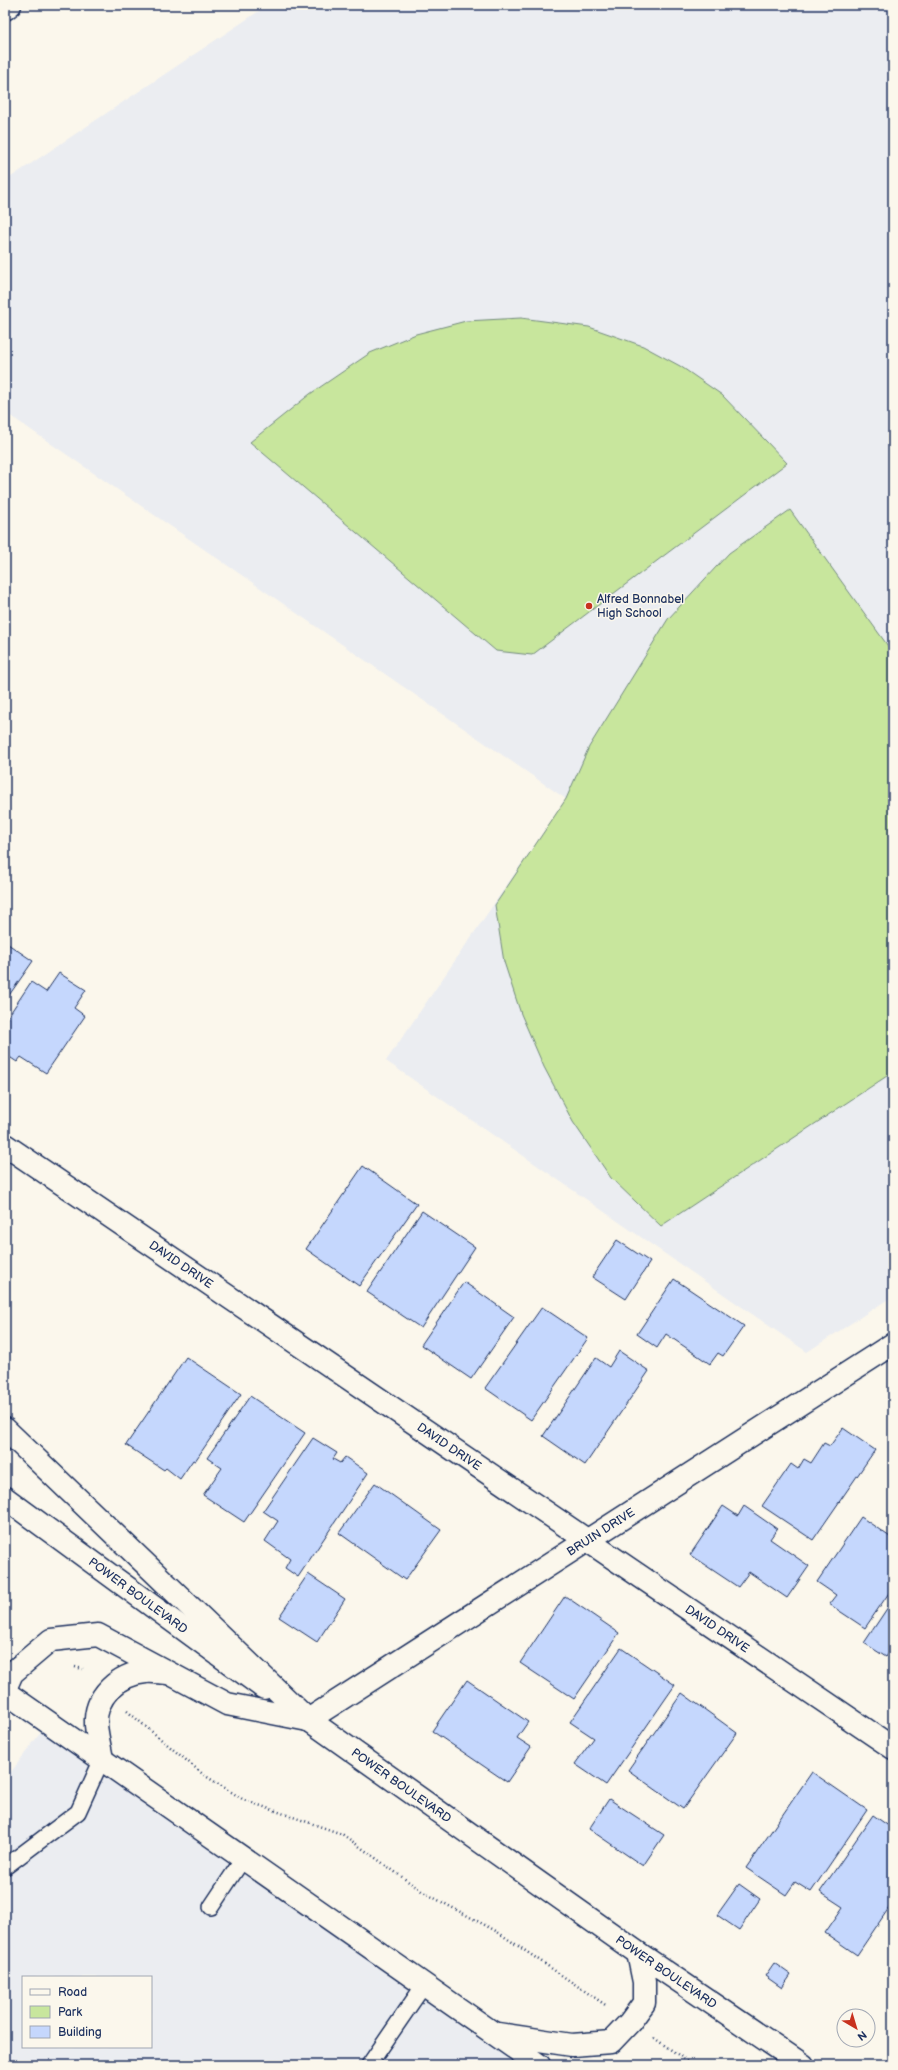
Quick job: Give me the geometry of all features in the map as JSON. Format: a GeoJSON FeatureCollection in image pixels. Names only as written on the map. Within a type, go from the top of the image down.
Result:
{"type":"FeatureCollection","features":[{"type":"Feature","properties":{"kind":"main road"},"geometry":{"type":"LineString","coordinates":[[5,9],[10,5]]}},
{"type":"Feature","properties":{"kind":"main road","name":"DAVID DRIVE"},"geometry":{"type":"LineString","coordinates":[[5,1145],[893,1748]]}},
{"type":"Feature","properties":{"kind":"main road","name":"BRUIN DRIVE"},"geometry":{"type":"LineString","coordinates":[[308,1720],[893,1344]]}},
{"type":"Feature","properties":{"kind":"main road"},"geometry":{"type":"LineString","coordinates":[[5,1429],[308,1720]]}},
{"type":"Feature","properties":{"kind":"main road","name":"POWER BOULEVARD"},"geometry":{"type":"LineString","coordinates":[[5,1498],[308,1720],[638,1952],[803,2065]]}},
{"type":"Feature","properties":{"kind":"main road"},"geometry":{"type":"LineString","coordinates":[[308,1720],[227,1704],[98,1635],[51,1640],[12,1673],[5,1691],[539,2065]]}},
{"type":"Feature","properties":{"kind":"main road"},"geometry":{"type":"LineString","coordinates":[[102,1759],[96,1724],[99,1707],[106,1691],[124,1677],[146,1672],[169,1673]]}},
{"type":"Feature","properties":{"kind":"main road"},"geometry":{"type":"LineString","coordinates":[[493,2033],[572,2045],[611,2042],[630,2022],[644,2003],[644,1982],[638,1952]]}},
{"type":"Feature","properties":{"kind":"lane"},"geometry":{"type":"LineString","coordinates":[[5,1867],[78,1812],[102,1759]]}},
{"type":"Feature","properties":{"kind":"lane"},"geometry":{"type":"LineString","coordinates":[[211,1907],[243,1859]]}},
{"type":"Feature","properties":{"kind":"lane"},"geometry":{"type":"LineString","coordinates":[[369,2065],[424,1985]]}},
{"type":"Feature","properties":{"kind":"path"},"geometry":{"type":"LineString","coordinates":[[125,1710],[204,1775],[244,1800],[342,1834],[423,1892],[496,1930],[693,2065]]}},
{"type":"Feature","properties":{"kind":"shaded area","name":"Alfred Bonnabel High School"},"geometry":{"type":"Polygon","coordinates":[[[268,5],[893,5],[893,1296],[807,1352],[386,1061],[566,799],[5,412],[5,181],[268,5]]]}},
{"type":"Feature","properties":{"kind":"shaded area"},"geometry":{"type":"Polygon","coordinates":[[[41,1732],[517,2065],[5,2065],[5,1780],[41,1732]]]}},
{"type":"Feature","properties":{"kind":"green space"},"geometry":{"type":"Polygon","coordinates":[[[521,318],[589,327],[643,346],[680,366],[722,395],[787,463],[532,655],[496,651],[250,442],[310,394],[370,353],[416,334],[466,321],[521,318]]]}},
{"type":"Feature","properties":{"kind":"green space"},"geometry":{"type":"Polygon","coordinates":[[[790,510],[893,653],[893,1072],[661,1226],[611,1178],[573,1122],[544,1067],[521,1014],[504,962],[495,905],[566,799],[589,747],[668,619],[729,553],[790,510]]]}},
{"type":"Feature","properties":{"kind":"building"},"geometry":{"type":"Polygon","coordinates":[[[5,942],[33,961],[5,1001],[5,942]]]}},
{"type":"Feature","properties":{"kind":"building"},"geometry":{"type":"Polygon","coordinates":[[[59,973],[86,990],[74,1008],[85,1016],[46,1073],[21,1057],[17,1062],[5,1054],[5,1021],[31,982],[46,992],[59,973]]]}},
{"type":"Feature","properties":{"kind":"building"},"geometry":{"type":"Polygon","coordinates":[[[363,1166],[417,1204],[359,1286],[306,1249],[363,1166]]]}},
{"type":"Feature","properties":{"kind":"building"},"geometry":{"type":"Polygon","coordinates":[[[422,1211],[475,1247],[421,1328],[367,1292],[422,1211]]]}},
{"type":"Feature","properties":{"kind":"building"},"geometry":{"type":"Polygon","coordinates":[[[617,1240],[650,1262],[626,1299],[592,1277],[617,1240]]]}},
{"type":"Feature","properties":{"kind":"building"},"geometry":{"type":"Polygon","coordinates":[[[674,1279],[744,1326],[723,1356],[718,1353],[710,1364],[666,1334],[657,1348],[637,1334],[674,1279]]]}},
{"type":"Feature","properties":{"kind":"building"},"geometry":{"type":"Polygon","coordinates":[[[464,1282],[514,1317],[471,1379],[421,1345],[464,1282]]]}},
{"type":"Feature","properties":{"kind":"building"},"geometry":{"type":"Polygon","coordinates":[[[542,1307],[588,1338],[531,1420],[485,1388],[542,1307]]]}},
{"type":"Feature","properties":{"kind":"building"},"geometry":{"type":"Polygon","coordinates":[[[619,1351],[649,1371],[585,1465],[543,1436],[596,1358],[609,1367],[619,1351]]]}},
{"type":"Feature","properties":{"kind":"building"},"geometry":{"type":"Polygon","coordinates":[[[186,1357],[241,1394],[195,1461],[193,1460],[180,1479],[166,1468],[164,1470],[126,1445],[186,1357]]]}},
{"type":"Feature","properties":{"kind":"building"},"geometry":{"type":"Polygon","coordinates":[[[250,1396],[305,1433],[244,1522],[203,1495],[222,1468],[207,1458],[250,1396]]]}},
{"type":"Feature","properties":{"kind":"building"},"geometry":{"type":"Polygon","coordinates":[[[843,1428],[875,1450],[813,1540],[762,1506],[791,1464],[798,1469],[804,1459],[811,1463],[824,1443],[830,1446],[843,1428]]]}},
{"type":"Feature","properties":{"kind":"building"},"geometry":{"type":"Polygon","coordinates":[[[313,1438],[337,1453],[333,1459],[340,1463],[345,1457],[368,1473],[298,1577],[285,1568],[290,1559],[265,1541],[278,1521],[263,1511],[313,1438]]]}},
{"type":"Feature","properties":{"kind":"building"},"geometry":{"type":"Polygon","coordinates":[[[375,1483],[441,1530],[405,1580],[339,1533],[375,1483]]]}},
{"type":"Feature","properties":{"kind":"building"},"geometry":{"type":"Polygon","coordinates":[[[723,1506],[738,1516],[744,1506],[777,1529],[770,1539],[809,1566],[787,1598],[749,1572],[738,1587],[690,1555],[723,1506]]]}},
{"type":"Feature","properties":{"kind":"building"},"geometry":{"type":"Polygon","coordinates":[[[861,1517],[893,1539],[893,1587],[865,1628],[829,1604],[836,1595],[817,1582],[861,1517]]]}},
{"type":"Feature","properties":{"kind":"building"},"geometry":{"type":"Polygon","coordinates":[[[308,1574],[345,1599],[317,1642],[279,1617],[308,1574]]]}},
{"type":"Feature","properties":{"kind":"building"},"geometry":{"type":"Polygon","coordinates":[[[565,1596],[619,1633],[574,1699],[520,1663],[565,1596]]]}},
{"type":"Feature","properties":{"kind":"building"},"geometry":{"type":"Polygon","coordinates":[[[892,1601],[893,1656],[889,1653],[886,1657],[864,1643],[892,1601]]]}},
{"type":"Feature","properties":{"kind":"building"},"geometry":{"type":"Polygon","coordinates":[[[621,1648],[675,1685],[606,1785],[575,1764],[594,1738],[570,1722],[621,1648]]]}},
{"type":"Feature","properties":{"kind":"building"},"geometry":{"type":"Polygon","coordinates":[[[467,1680],[528,1722],[517,1738],[531,1747],[507,1782],[432,1731],[467,1680]]]}},
{"type":"Feature","properties":{"kind":"building"},"geometry":{"type":"Polygon","coordinates":[[[682,1693],[737,1733],[683,1809],[628,1770],[682,1693]]]}},
{"type":"Feature","properties":{"kind":"building"},"geometry":{"type":"Polygon","coordinates":[[[812,1772],[867,1810],[811,1892],[795,1882],[786,1895],[746,1868],[812,1772]]]}},
{"type":"Feature","properties":{"kind":"building"},"geometry":{"type":"Polygon","coordinates":[[[609,1799],[664,1835],[643,1866],[589,1829],[609,1799]]]}},
{"type":"Feature","properties":{"kind":"building"},"geometry":{"type":"Polygon","coordinates":[[[873,1815],[893,1829],[893,1902],[857,1955],[825,1933],[843,1907],[820,1892],[873,1815]]]}},
{"type":"Feature","properties":{"kind":"building"},"geometry":{"type":"Polygon","coordinates":[[[739,1884],[760,1899],[739,1930],[717,1915],[739,1884]]]}},
{"type":"Feature","properties":{"kind":"building"},"geometry":{"type":"Polygon","coordinates":[[[774,1963],[791,1975],[782,1988],[765,1976],[774,1963]]]}},
{"type":"Feature","properties":{"kind":"place","name":"Alfred Bonnabel High School"},"geometry":{"type":"Point","coordinates":[589,606]}}]}
